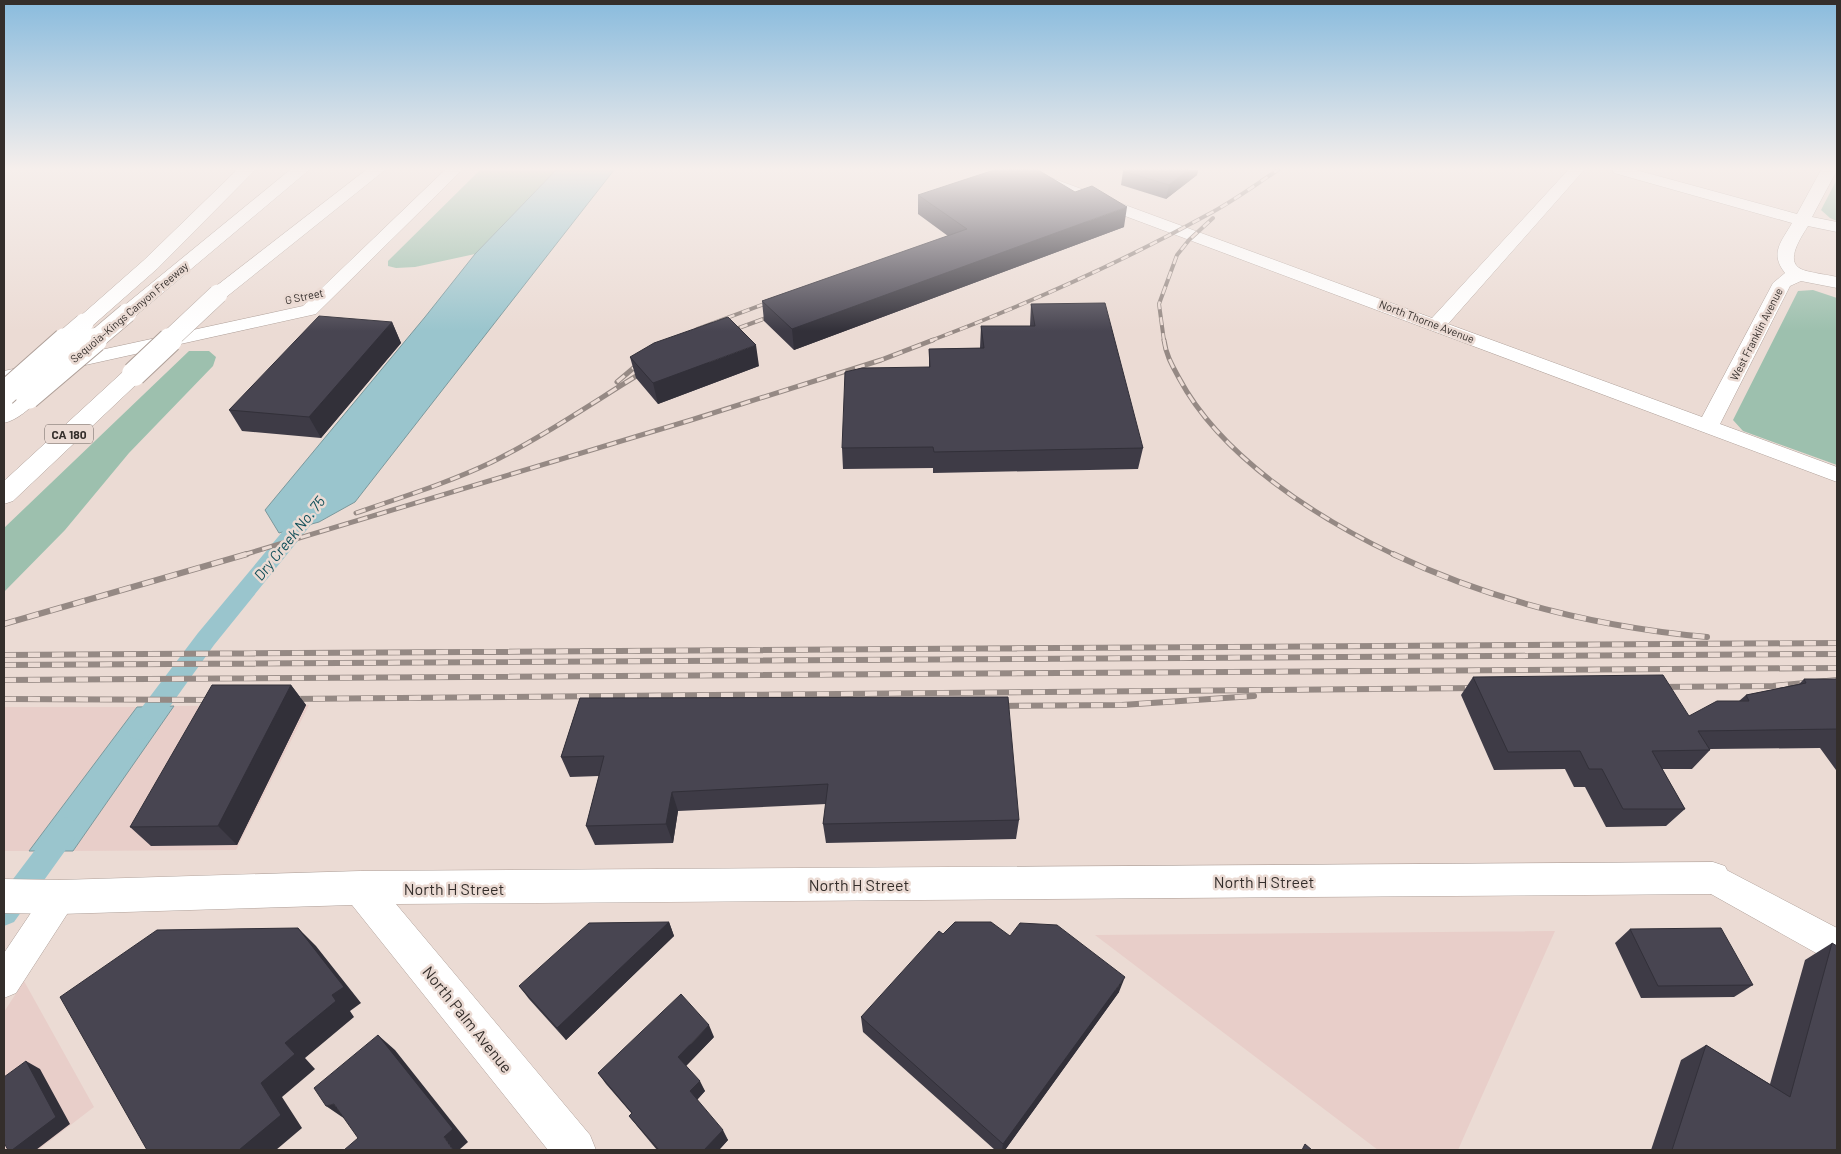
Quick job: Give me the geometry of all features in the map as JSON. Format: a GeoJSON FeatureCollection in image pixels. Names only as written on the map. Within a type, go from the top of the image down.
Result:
{"type":"FeatureCollection","features":[{"type":"Feature","properties":{"kind":"main road"},"geometry":{"type":"LineString","coordinates":[[4,394],[151,264],[192,224]]}},
{"type":"Feature","properties":{"kind":"main road","name":"Sequoia–Kings Canyon Freeway"},"geometry":{"type":"LineString","coordinates":[[4,416],[235,224]]}},
{"type":"Feature","properties":{"kind":"main road","name":"CA 180"},"geometry":{"type":"LineString","coordinates":[[4,495],[218,294],[297,224]]}},
{"type":"Feature","properties":{"kind":"main road"},"geometry":{"type":"LineString","coordinates":[[218,294],[307,224]]}},
{"type":"Feature","properties":{"kind":"main road","name":"North H Street"},"geometry":{"type":"LineString","coordinates":[[4,896],[360,888],[1714,878]]}},
{"type":"Feature","properties":{"kind":"main road","name":"North Palm Avenue"},"geometry":{"type":"LineString","coordinates":[[360,888],[575,1150]]}},
{"type":"Feature","properties":{"kind":"street"},"geometry":{"type":"LineString","coordinates":[[330,291],[399,224]]}},
{"type":"Feature","properties":{"kind":"street","name":"North Thorne Avenue"},"geometry":{"type":"LineString","coordinates":[[1162,224],[1837,475]]}},
{"type":"Feature","properties":{"kind":"street"},"geometry":{"type":"LineString","coordinates":[[1436,325],[1527,224]]}},
{"type":"Feature","properties":{"kind":"street","name":"West Franklin Avenue"},"geometry":{"type":"LineString","coordinates":[[1797,275],[1788,267],[1785,258],[1786,250],[1799,224]]}},
{"type":"Feature","properties":{"kind":"street"},"geometry":{"type":"LineString","coordinates":[[1797,275],[1837,283]]}},
{"type":"Feature","properties":{"kind":"street","name":"West Franklin Avenue"},"geometry":{"type":"LineString","coordinates":[[1708,427],[1782,283],[1787,278],[1797,275]]}},
{"type":"Feature","properties":{"kind":"street","name":"G Street"},"geometry":{"type":"LineString","coordinates":[[4,361],[330,291]]}},
{"type":"Feature","properties":{"kind":"street","name":"G Street"},"geometry":{"type":"LineString","coordinates":[[4,377],[309,310],[330,291]]}},
{"type":"Feature","properties":{"kind":"street"},"geometry":{"type":"LineString","coordinates":[[1714,878],[1837,946]]}},
{"type":"Feature","properties":{"kind":"street"},"geometry":{"type":"LineString","coordinates":[[4,981],[25,952],[60,896]]}},
{"type":"Feature","properties":{"kind":"shaded area"},"geometry":{"type":"Polygon","coordinates":[[[309,705],[236,850],[73,851],[174,706],[309,705]]]}},
{"type":"Feature","properties":{"kind":"shaded area"},"geometry":{"type":"Polygon","coordinates":[[[4,707],[137,707],[29,851],[4,851],[4,707]]]}},
{"type":"Feature","properties":{"kind":"shaded area"},"geometry":{"type":"Polygon","coordinates":[[[1555,931],[1458,1150],[1378,1150],[1095,935],[1555,931]]]}},
{"type":"Feature","properties":{"kind":"shaded area"},"geometry":{"type":"Polygon","coordinates":[[[24,981],[94,1107],[38,1150],[4,1150],[4,1012],[24,981]]]}},
{"type":"Feature","properties":{"kind":"green space"},"geometry":{"type":"Polygon","coordinates":[[[426,224],[504,224],[475,254],[415,267],[396,268],[388,266],[388,261],[426,224]]]}},
{"type":"Feature","properties":{"kind":"green space"},"geometry":{"type":"Polygon","coordinates":[[[1813,290],[1837,298],[1837,465],[1743,431],[1733,420],[1798,291],[1813,290]]]}},
{"type":"Feature","properties":{"kind":"green space"},"geometry":{"type":"Polygon","coordinates":[[[189,351],[209,351],[216,357],[213,366],[129,453],[65,530],[4,592],[4,528],[189,351]]]}},
{"type":"Feature","properties":{"kind":"water"},"geometry":{"type":"Polygon","coordinates":[[[504,224],[572,224],[355,502],[319,522],[279,533],[265,510],[475,254],[504,224]]]}},
{"type":"Feature","properties":{"kind":"water"},"geometry":{"type":"Polygon","coordinates":[[[174,706],[73,851],[29,851],[137,707],[174,706]]]}},
{"type":"Feature","properties":{"kind":"building"},"geometry":{"type":"Polygon","coordinates":[[[960,224],[1081,224],[792,329],[762,301],[967,229],[960,224]]]}},
{"type":"Feature","properties":{"kind":"building"},"geometry":{"type":"Polygon","coordinates":[[[1105,303],[1143,448],[934,452],[933,447],[842,448],[845,372],[862,368],[930,367],[929,349],[984,348],[981,326],[1035,326],[1031,304],[1105,303]]]}},
{"type":"Feature","properties":{"kind":"building"},"geometry":{"type":"Polygon","coordinates":[[[319,316],[392,322],[309,417],[229,410],[319,316]]]}},
{"type":"Feature","properties":{"kind":"building"},"geometry":{"type":"Polygon","coordinates":[[[728,317],[756,345],[653,383],[630,357],[654,343],[728,317]]]}},
{"type":"Feature","properties":{"kind":"building"},"geometry":{"type":"Polygon","coordinates":[[[1663,675],[1689,716],[1717,701],[1749,701],[1746,695],[1806,683],[1804,679],[1837,679],[1837,729],[1698,731],[1710,750],[1652,751],[1685,809],[1623,809],[1602,769],[1589,769],[1580,751],[1508,752],[1473,677],[1663,675]]]}},
{"type":"Feature","properties":{"kind":"building"},"geometry":{"type":"Polygon","coordinates":[[[212,685],[291,685],[218,826],[130,827],[212,685]]]}},
{"type":"Feature","properties":{"kind":"building"},"geometry":{"type":"Polygon","coordinates":[[[1008,697],[1019,820],[823,824],[828,784],[672,792],[666,824],[586,826],[604,756],[561,757],[580,698],[1008,697]]]}},
{"type":"Feature","properties":{"kind":"building"},"geometry":{"type":"Polygon","coordinates":[[[669,922],[557,1028],[519,986],[589,923],[669,922]]]}},
{"type":"Feature","properties":{"kind":"building"},"geometry":{"type":"Polygon","coordinates":[[[955,922],[991,922],[1010,936],[1020,923],[1057,925],[1125,977],[1003,1144],[861,1017],[939,931],[943,934],[955,922]]]}},
{"type":"Feature","properties":{"kind":"building"},"geometry":{"type":"Polygon","coordinates":[[[298,928],[344,987],[332,995],[336,1001],[285,1043],[295,1054],[261,1083],[281,1115],[239,1150],[147,1150],[60,997],[157,930],[298,928]]]}},
{"type":"Feature","properties":{"kind":"building"},"geometry":{"type":"Polygon","coordinates":[[[1721,928],[1753,985],[1658,986],[1630,929],[1721,928]]]}},
{"type":"Feature","properties":{"kind":"building"},"geometry":{"type":"Polygon","coordinates":[[[1832,943],[1837,946],[1837,1150],[1672,1150],[1706,1045],[1790,1097],[1832,943]]]}},
{"type":"Feature","properties":{"kind":"building"},"geometry":{"type":"Polygon","coordinates":[[[681,994],[709,1025],[678,1057],[700,1081],[690,1091],[723,1130],[704,1150],[659,1150],[629,1116],[632,1113],[598,1073],[681,994]]]}},
{"type":"Feature","properties":{"kind":"building"},"geometry":{"type":"Polygon","coordinates":[[[378,1035],[453,1129],[444,1137],[453,1150],[344,1150],[358,1138],[334,1104],[326,1106],[314,1088],[378,1035]]]}},
{"type":"Feature","properties":{"kind":"building"},"geometry":{"type":"Polygon","coordinates":[[[26,1061],[56,1117],[12,1150],[8,1150],[4,1143],[4,1077],[26,1061]]]}},
{"type":"Feature","properties":{"kind":"building"},"geometry":{"type":"Polygon","coordinates":[[[1305,1144],[1312,1150],[1302,1150],[1305,1144]]]}},
{"type":"Feature","properties":{"kind":"waterway","name":"Dry Creek No. 75"},"geometry":{"type":"LineString","coordinates":[[139,730],[206,639],[315,506]]}},
{"type":"Feature","properties":{"kind":"waterway","name":"Dry Creek No. 75"},"geometry":{"type":"LineString","coordinates":[[4,913],[66,829]]}},
{"type":"Feature","properties":{"kind":"railway"},"geometry":{"type":"LineString","coordinates":[[930,341],[1001,313],[1105,267],[1190,224]]}},
{"type":"Feature","properties":{"kind":"railway"},"geometry":{"type":"LineString","coordinates":[[1164,341],[1159,304],[1177,255],[1189,240],[1207,224]]}},
{"type":"Feature","properties":{"kind":"railway"},"geometry":{"type":"LineString","coordinates":[[697,329],[775,300]]}},
{"type":"Feature","properties":{"kind":"railway"},"geometry":{"type":"LineString","coordinates":[[725,333],[777,314]]}},
{"type":"Feature","properties":{"kind":"railway"},"geometry":{"type":"LineString","coordinates":[[243,555],[691,420],[881,360],[933,340]]}},
{"type":"Feature","properties":{"kind":"railway"},"geometry":{"type":"LineString","coordinates":[[1164,340],[1172,364],[1197,407],[1245,459],[1303,504],[1334,523],[1393,554]]}},
{"type":"Feature","properties":{"kind":"railway"},"geometry":{"type":"LineString","coordinates":[[617,382],[643,360]]}},
{"type":"Feature","properties":{"kind":"railway"},"geometry":{"type":"LineString","coordinates":[[356,513],[442,483],[492,462],[551,429],[646,370]]}},
{"type":"Feature","properties":{"kind":"railway"},"geometry":{"type":"LineString","coordinates":[[4,624],[247,554]]}},
{"type":"Feature","properties":{"kind":"railway"},"geometry":{"type":"LineString","coordinates":[[1393,554],[1430,571],[1507,598],[1546,609],[1626,626],[1707,637]]}},
{"type":"Feature","properties":{"kind":"railway"},"geometry":{"type":"LineString","coordinates":[[4,655],[1837,643]]}},
{"type":"Feature","properties":{"kind":"railway"},"geometry":{"type":"LineString","coordinates":[[4,665],[1837,654]]}},
{"type":"Feature","properties":{"kind":"railway"},"geometry":{"type":"LineString","coordinates":[[4,680],[1837,668]]}},
{"type":"Feature","properties":{"kind":"railway"},"geometry":{"type":"LineString","coordinates":[[1656,687],[1773,686],[1837,680]]}},
{"type":"Feature","properties":{"kind":"railway"},"geometry":{"type":"LineString","coordinates":[[289,699],[1479,688]]}},
{"type":"Feature","properties":{"kind":"railway"},"geometry":{"type":"LineString","coordinates":[[995,706],[1122,705],[1254,696]]}},
{"type":"Feature","properties":{"kind":"railway"},"geometry":{"type":"LineString","coordinates":[[4,699],[219,700]]}}]}
